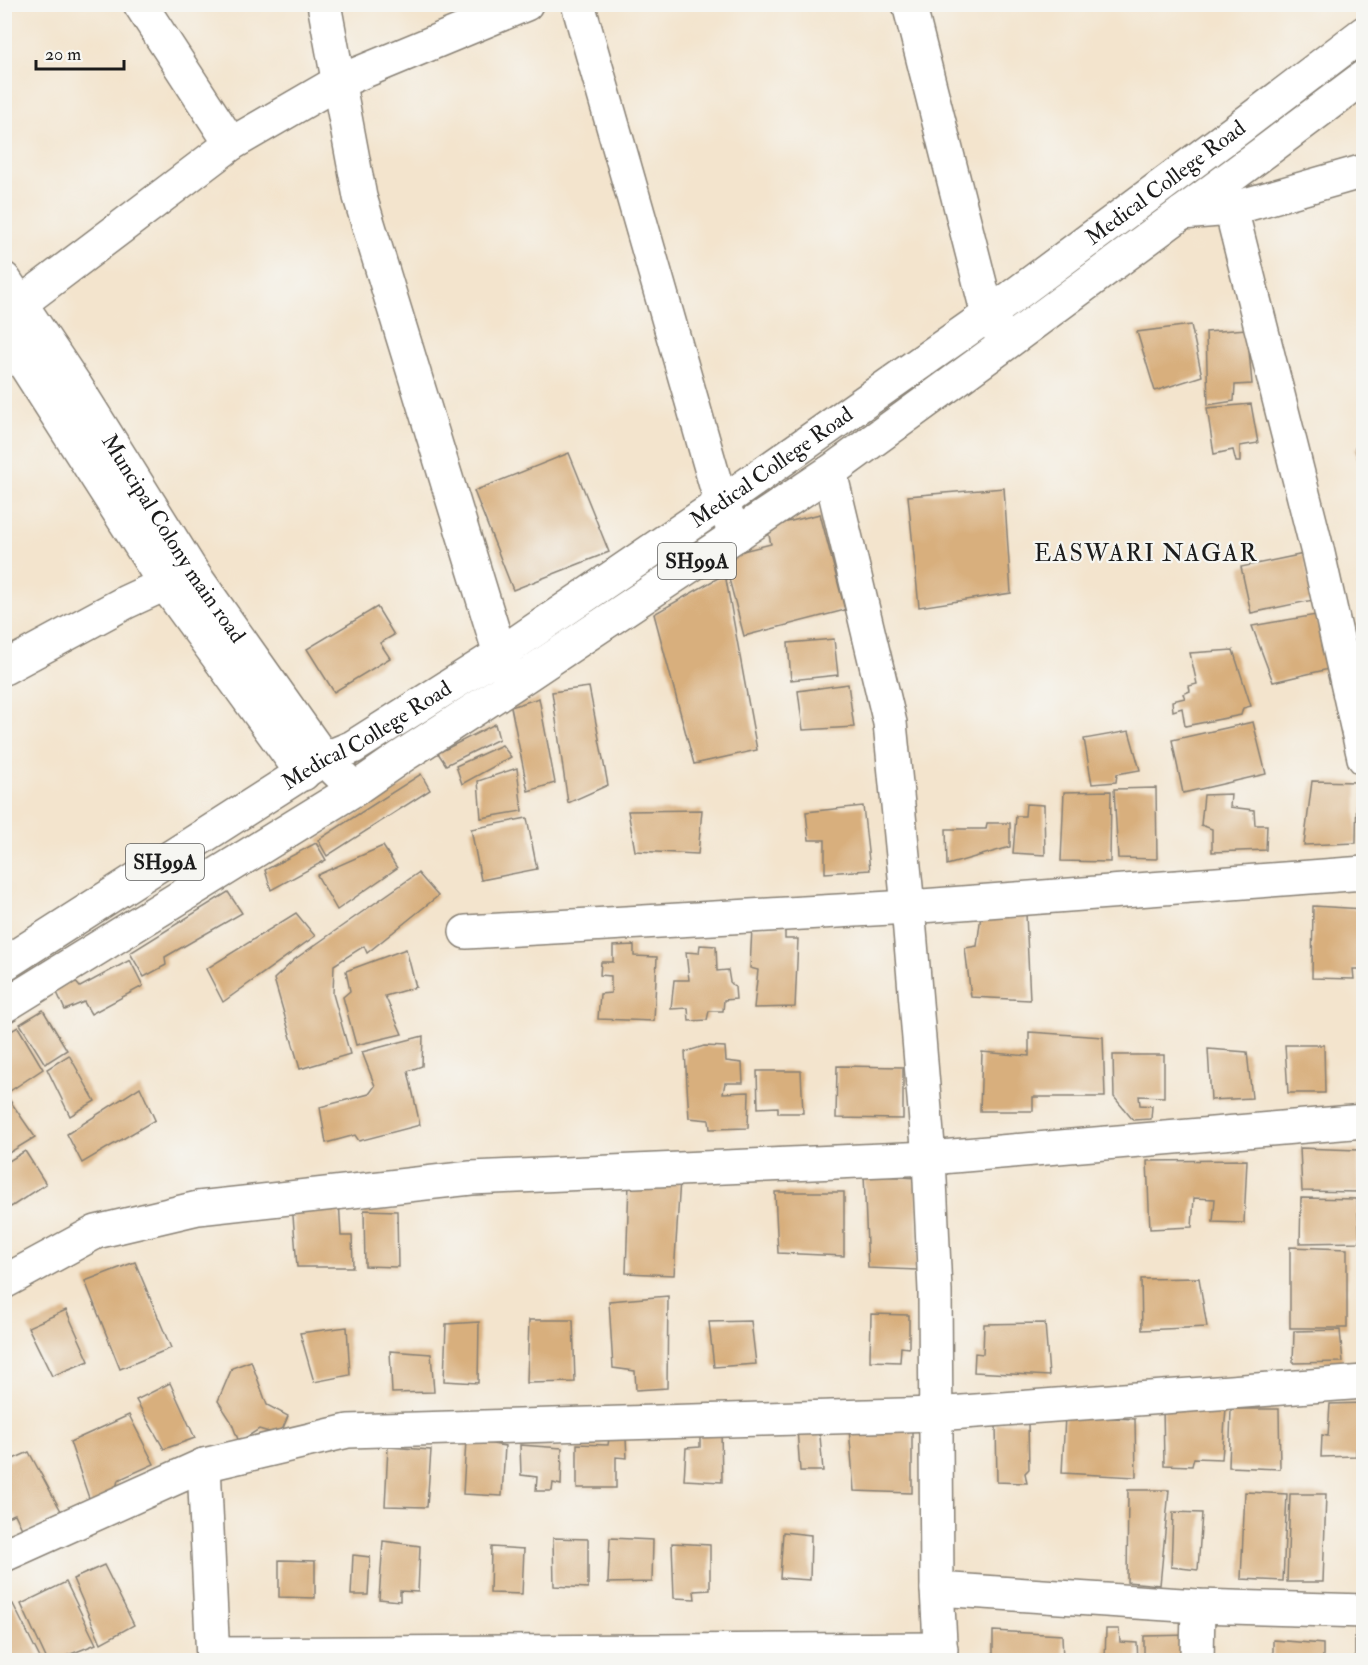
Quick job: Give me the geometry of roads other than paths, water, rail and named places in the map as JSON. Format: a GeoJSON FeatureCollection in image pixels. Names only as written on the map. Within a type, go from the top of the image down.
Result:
{"type":"FeatureCollection","features":[{"type":"Feature","properties":{"kind":"street"},"geometry":{"type":"LineString","coordinates":[[140,4],[231,144]]}},
{"type":"Feature","properties":{"kind":"street"},"geometry":{"type":"LineString","coordinates":[[324,4],[360,197],[500,654],[512,685]]}},
{"type":"Feature","properties":{"kind":"street"},"geometry":{"type":"LineString","coordinates":[[13,291],[231,144],[338,82],[526,4]]}},
{"type":"Feature","properties":{"kind":"street"},"geometry":{"type":"LineString","coordinates":[[578,4],[721,503],[737,535]]}},
{"type":"Feature","properties":{"kind":"street"},"geometry":{"type":"LineString","coordinates":[[909,4],[988,315],[1008,342]]}},
{"type":"Feature","properties":{"kind":"street","name":"Medical College Road"},"geometry":{"type":"LineString","coordinates":[[4,964],[314,767],[353,747],[500,654],[721,503],[988,315],[1364,33]]}},
{"type":"Feature","properties":{"kind":"street","name":"Medical College Road"},"geometry":{"type":"LineString","coordinates":[[4,1006],[355,789],[830,472],[1364,76]]}},
{"type":"Feature","properties":{"kind":"street"},"geometry":{"type":"LineString","coordinates":[[1182,213],[1231,209],[1364,171]]}},
{"type":"Feature","properties":{"kind":"street"},"geometry":{"type":"LineString","coordinates":[[1231,209],[1317,549],[1364,758]]}},
{"type":"Feature","properties":{"kind":"street","name":"Muncipal Colony main road"},"geometry":{"type":"LineString","coordinates":[[13,291],[17,343],[77,388],[179,579],[314,767],[355,789]]}},
{"type":"Feature","properties":{"kind":"street"},"geometry":{"type":"LineString","coordinates":[[204,1465],[213,1657],[941,1655],[937,1588],[935,1291],[929,1158],[908,907],[890,723],[830,472]]}},
{"type":"Feature","properties":{"kind":"street"},"geometry":{"type":"LineString","coordinates":[[4,668],[126,602],[179,579]]}},
{"type":"Feature","properties":{"kind":"street"},"geometry":{"type":"LineString","coordinates":[[466,932],[908,907],[1364,873]]}},
{"type":"Feature","properties":{"kind":"street"},"geometry":{"type":"LineString","coordinates":[[4,1282],[96,1232],[198,1208],[471,1178],[929,1158],[1364,1121]]}},
{"type":"Feature","properties":{"kind":"street"},"geometry":{"type":"LineString","coordinates":[[4,1555],[204,1465],[348,1431],[936,1414],[1364,1382]]}},
{"type":"Feature","properties":{"kind":"street"},"geometry":{"type":"LineString","coordinates":[[937,1588],[1198,1606],[1364,1611]]}},
{"type":"Feature","properties":{"kind":"street"},"geometry":{"type":"LineString","coordinates":[[1197,1660],[1198,1606]]}},
{"type":"Feature","properties":{"kind":"district","name":"EASWARI NAGAR"},"geometry":{"type":"Point","coordinates":[1146,553]}}]}
